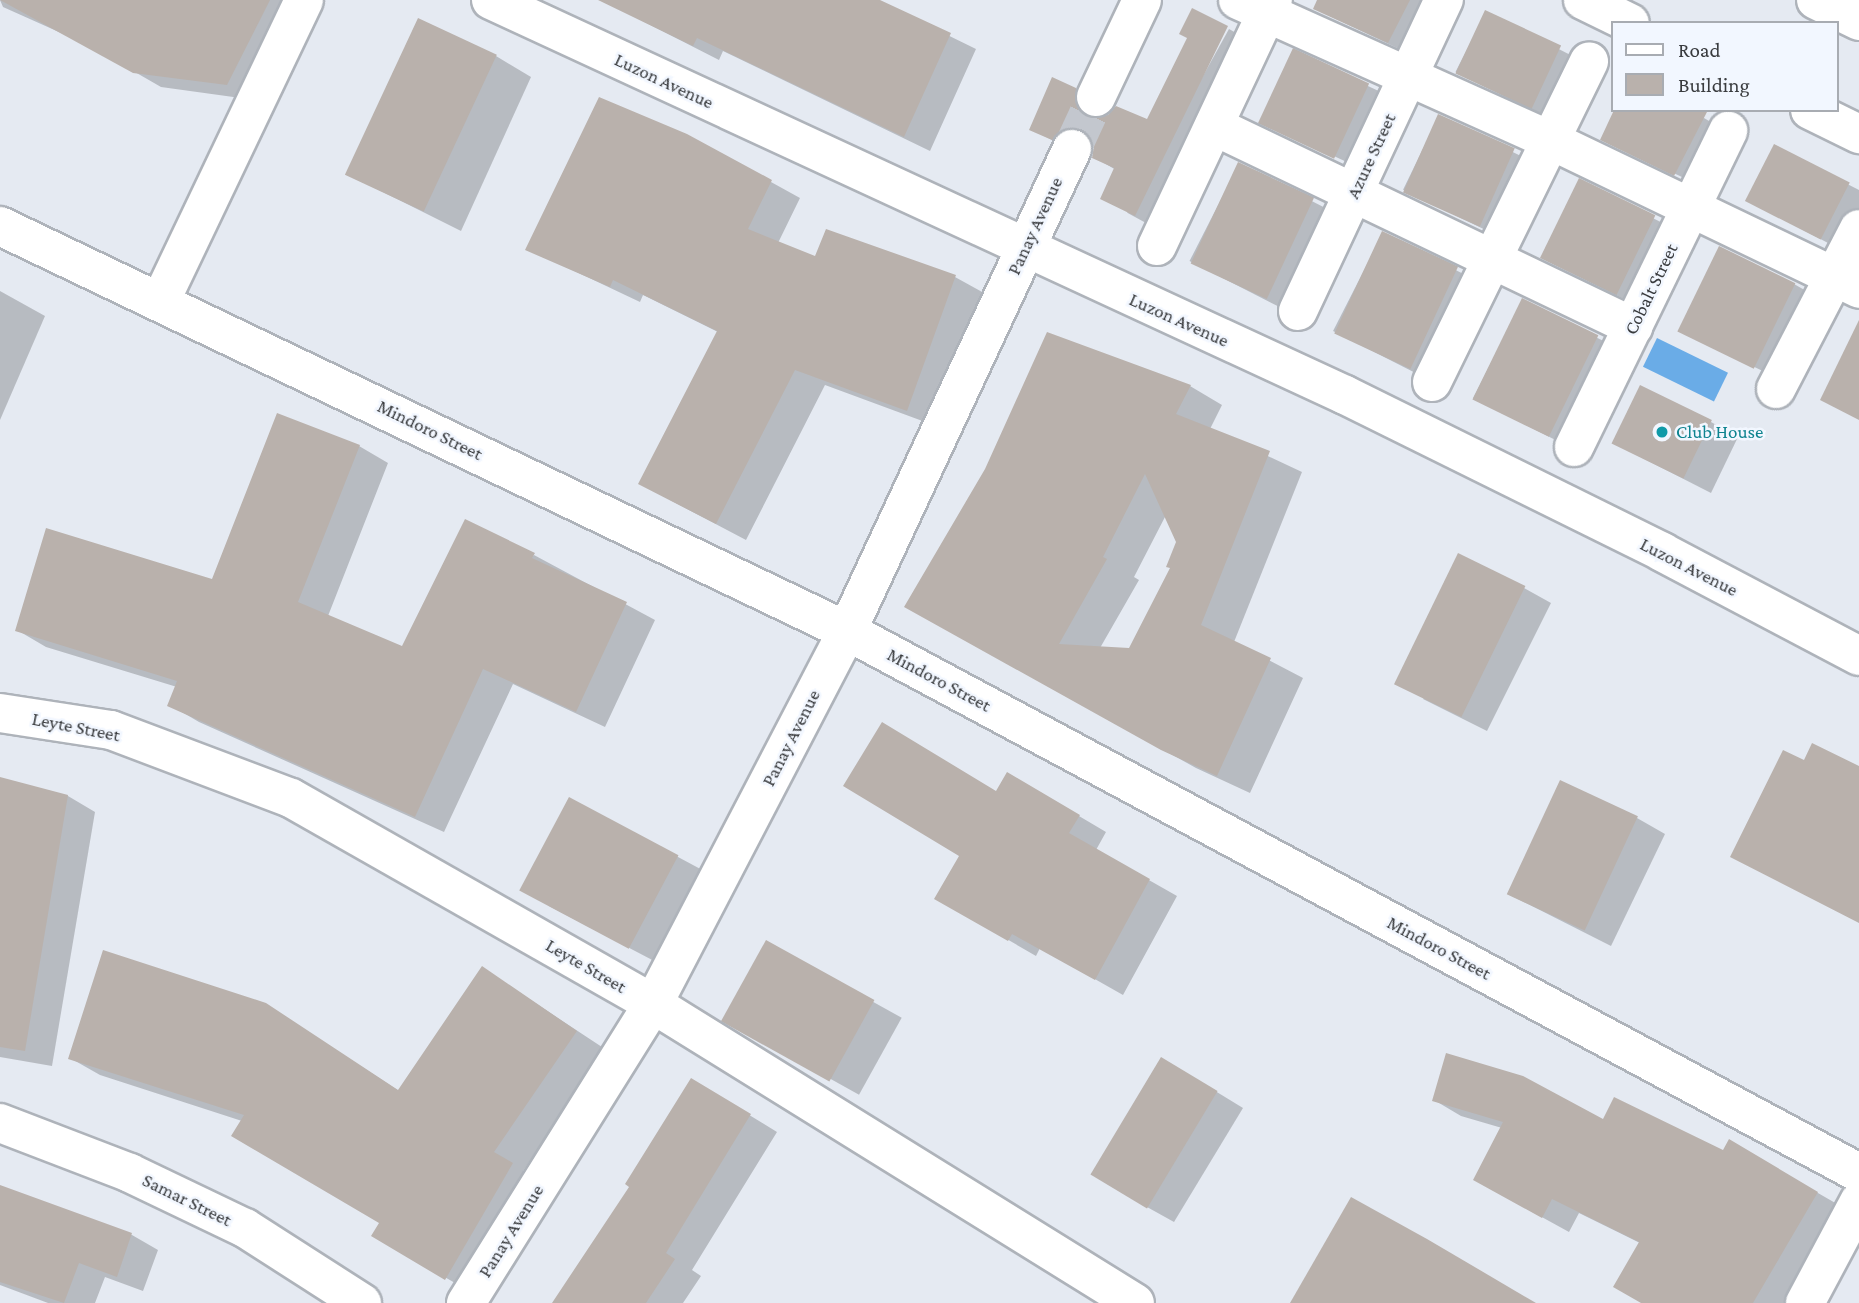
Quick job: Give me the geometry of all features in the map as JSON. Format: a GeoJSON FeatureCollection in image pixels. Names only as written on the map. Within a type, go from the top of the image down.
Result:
{"type":"FeatureCollection","features":[{"type":"Feature","properties":{"kind":"street"},"geometry":{"type":"LineString","coordinates":[[161,300],[304,0]]}},
{"type":"Feature","properties":{"kind":"street","name":"Luzon Avenue"},"geometry":{"type":"LineString","coordinates":[[491,0],[1024,250],[1357,401],[1662,552],[1859,656]]}},
{"type":"Feature","properties":{"kind":"street"},"geometry":{"type":"LineString","coordinates":[[1096,97],[1142,0]]}},
{"type":"Feature","properties":{"kind":"street","name":"Azure Street"},"geometry":{"type":"LineString","coordinates":[[1297,311],[1444,0]]}},
{"type":"Feature","properties":{"kind":"street"},"geometry":{"type":"LineString","coordinates":[[1583,0],[1626,21]]}},
{"type":"Feature","properties":{"kind":"street"},"geometry":{"type":"LineString","coordinates":[[1816,0],[1859,21]]}},
{"type":"Feature","properties":{"kind":"street"},"geometry":{"type":"LineString","coordinates":[[1157,246],[1214,126],[1259,4],[1847,282]]}},
{"type":"Feature","properties":{"kind":"street"},"geometry":{"type":"LineString","coordinates":[[1432,382],[1588,61]]}},
{"type":"Feature","properties":{"kind":"street"},"geometry":{"type":"LineString","coordinates":[[1814,112],[1859,134]]}},
{"type":"Feature","properties":{"kind":"street"},"geometry":{"type":"LineString","coordinates":[[1214,126],[1633,327]]}},
{"type":"Feature","properties":{"kind":"street","name":"Cobalt Street"},"geometry":{"type":"LineString","coordinates":[[1574,447],[1728,131]]}},
{"type":"Feature","properties":{"kind":"street","name":"Panay Avenue"},"geometry":{"type":"LineString","coordinates":[[466,1303],[653,1004],[847,631],[1072,149]]}},
{"type":"Feature","properties":{"kind":"street","name":"Mindoro Street"},"geometry":{"type":"LineString","coordinates":[[0,226],[161,300],[847,631],[1859,1173]]}},
{"type":"Feature","properties":{"kind":"street"},"geometry":{"type":"LineString","coordinates":[[1776,388],[1847,282],[1859,229]]}},
{"type":"Feature","properties":{"kind":"street","name":"Leyte Street"},"geometry":{"type":"LineString","coordinates":[[0,713],[111,730],[291,798],[653,1004],[1135,1303]]}},
{"type":"Feature","properties":{"kind":"street","name":"Samar Street"},"geometry":{"type":"LineString","coordinates":[[0,1123],[131,1173],[246,1228],[362,1303]]}},
{"type":"Feature","properties":{"kind":"street"},"geometry":{"type":"LineString","coordinates":[[1805,1303],[1859,1202]]}},
{"type":"Feature","properties":{"kind":"water"},"geometry":{"type":"Polygon","coordinates":[[[1657,338],[1728,373],[1714,401],[1643,367],[1657,338]]]}},
{"type":"Feature","properties":{"kind":"building"},"geometry":{"type":"Polygon","coordinates":[[[0,0],[270,0],[227,85],[133,73],[0,0]]]}},
{"type":"Feature","properties":{"kind":"building"},"geometry":{"type":"Polygon","coordinates":[[[598,0],[880,0],[951,33],[904,137],[697,38],[693,46],[598,0]]]}},
{"type":"Feature","properties":{"kind":"building"},"geometry":{"type":"Polygon","coordinates":[[[1317,0],[1410,0],[1388,43],[1313,9],[1317,0]]]}},
{"type":"Feature","properties":{"kind":"building"},"geometry":{"type":"Polygon","coordinates":[[[1192,8],[1228,26],[1135,216],[1100,199],[1114,168],[1092,158],[1094,146],[1082,130],[1069,127],[1052,140],[1029,130],[1052,77],[1076,88],[1078,109],[1087,117],[1108,115],[1116,106],[1147,119],[1187,38],[1179,34],[1192,8]]]}},
{"type":"Feature","properties":{"kind":"building"},"geometry":{"type":"Polygon","coordinates":[[[1485,10],[1561,45],[1532,109],[1455,73],[1485,10]]]}},
{"type":"Feature","properties":{"kind":"building"},"geometry":{"type":"Polygon","coordinates":[[[418,18],[497,55],[424,212],[345,175],[418,18]]]}},
{"type":"Feature","properties":{"kind":"building"},"geometry":{"type":"Polygon","coordinates":[[[1293,48],[1369,83],[1334,159],[1258,123],[1293,48]]]}},
{"type":"Feature","properties":{"kind":"building"},"geometry":{"type":"Polygon","coordinates":[[[599,97],[687,134],[772,180],[748,229],[815,256],[826,229],[956,275],[907,411],[795,370],[716,524],[638,484],[717,331],[613,280],[610,287],[525,250],[599,97]]]}},
{"type":"Feature","properties":{"kind":"building"},"geometry":{"type":"Polygon","coordinates":[[[1613,112],[1707,112],[1674,176],[1600,140],[1613,112]]]}},
{"type":"Feature","properties":{"kind":"building"},"geometry":{"type":"Polygon","coordinates":[[[1438,114],[1515,148],[1480,227],[1403,193],[1438,114]]]}},
{"type":"Feature","properties":{"kind":"building"},"geometry":{"type":"Polygon","coordinates":[[[1774,144],[1850,183],[1821,240],[1745,201],[1774,144]]]}},
{"type":"Feature","properties":{"kind":"building"},"geometry":{"type":"Polygon","coordinates":[[[1238,162],[1314,197],[1267,299],[1191,264],[1238,162]]]}},
{"type":"Feature","properties":{"kind":"building"},"geometry":{"type":"Polygon","coordinates":[[[1579,178],[1655,215],[1616,295],[1540,258],[1579,178]]]}},
{"type":"Feature","properties":{"kind":"building"},"geometry":{"type":"Polygon","coordinates":[[[1382,231],[1458,266],[1410,369],[1334,333],[1382,231]]]}},
{"type":"Feature","properties":{"kind":"building"},"geometry":{"type":"Polygon","coordinates":[[[1719,246],[1795,283],[1754,369],[1677,331],[1719,246]]]}},
{"type":"Feature","properties":{"kind":"building"},"geometry":{"type":"Polygon","coordinates":[[[1522,298],[1598,335],[1549,437],[1472,400],[1522,298]]]}},
{"type":"Feature","properties":{"kind":"building"},"geometry":{"type":"Polygon","coordinates":[[[1859,320],[1859,420],[1820,400],[1859,320]]]}},
{"type":"Feature","properties":{"kind":"building"},"geometry":{"type":"Polygon","coordinates":[[[1047,332],[1191,385],[1176,414],[1270,451],[1201,625],[1271,658],[1217,776],[1161,750],[904,607],[985,469],[1047,332]],[[1145,474],[1103,557],[1107,559],[1059,644],[1129,648],[1170,568],[1166,567],[1176,542],[1145,474]]]}},
{"type":"Feature","properties":{"kind":"building","name":"Club House"},"geometry":{"type":"Polygon","coordinates":[[[1640,385],[1712,420],[1683,478],[1612,443],[1640,385]]]}},
{"type":"Feature","properties":{"kind":"building"},"geometry":{"type":"Polygon","coordinates":[[[277,413],[360,445],[298,602],[402,646],[465,519],[535,553],[532,558],[627,602],[576,712],[483,669],[415,817],[167,706],[177,681],[15,631],[46,528],[212,579],[277,413]]]}},
{"type":"Feature","properties":{"kind":"building"},"geometry":{"type":"Polygon","coordinates":[[[1458,553],[1525,586],[1461,717],[1394,684],[1458,553]]]}},
{"type":"Feature","properties":{"kind":"building"},"geometry":{"type":"Polygon","coordinates":[[[882,722],[996,791],[1007,772],[1080,815],[1069,833],[1150,879],[1095,980],[1012,934],[1008,941],[934,899],[959,856],[843,786],[882,722]]]}},
{"type":"Feature","properties":{"kind":"building"},"geometry":{"type":"Polygon","coordinates":[[[1812,743],[1859,766],[1859,923],[1730,857],[1783,750],[1804,760],[1812,743]]]}},
{"type":"Feature","properties":{"kind":"building"},"geometry":{"type":"Polygon","coordinates":[[[0,777],[68,795],[25,1051],[0,1047],[0,777]]]}},
{"type":"Feature","properties":{"kind":"building"},"geometry":{"type":"Polygon","coordinates":[[[1560,780],[1638,816],[1585,931],[1507,894],[1560,780]]]}},
{"type":"Feature","properties":{"kind":"building"},"geometry":{"type":"Polygon","coordinates":[[[569,797],[678,855],[629,949],[519,891],[569,797]]]}},
{"type":"Feature","properties":{"kind":"building"},"geometry":{"type":"Polygon","coordinates":[[[766,940],[874,1000],[829,1081],[721,1021],[766,940]]]}},
{"type":"Feature","properties":{"kind":"building"},"geometry":{"type":"Polygon","coordinates":[[[103,950],[266,1003],[398,1090],[482,966],[577,1031],[494,1152],[513,1163],[445,1280],[371,1236],[379,1223],[231,1136],[244,1115],[68,1059],[103,950]]]}},
{"type":"Feature","properties":{"kind":"building"},"geometry":{"type":"Polygon","coordinates":[[[1446,1053],[1523,1076],[1603,1119],[1614,1097],[1723,1150],[1729,1139],[1818,1192],[1753,1303],[1641,1303],[1613,1287],[1639,1242],[1552,1199],[1542,1218],[1473,1180],[1503,1122],[1432,1101],[1446,1053]]]}},
{"type":"Feature","properties":{"kind":"building"},"geometry":{"type":"Polygon","coordinates":[[[1161,1057],[1218,1091],[1147,1208],[1090,1174],[1161,1057]]]}},
{"type":"Feature","properties":{"kind":"building"},"geometry":{"type":"Polygon","coordinates":[[[691,1078],[751,1114],[666,1253],[675,1259],[646,1303],[552,1303],[629,1187],[625,1184],[691,1078]]]}},
{"type":"Feature","properties":{"kind":"building"},"geometry":{"type":"Polygon","coordinates":[[[0,1185],[132,1233],[117,1277],[79,1263],[64,1303],[0,1282],[0,1185]]]}},
{"type":"Feature","properties":{"kind":"building"},"geometry":{"type":"Polygon","coordinates":[[[1351,1197],[1427,1239],[1536,1303],[1290,1303],[1351,1197]]]}},
{"type":"Feature","properties":{"kind":"tunnel"},"geometry":{"type":"LineString","coordinates":[[1072,149],[1096,97]]}},
{"type":"Feature","properties":{"kind":"place","name":"Club House"},"geometry":{"type":"Point","coordinates":[1662,432]}}]}
